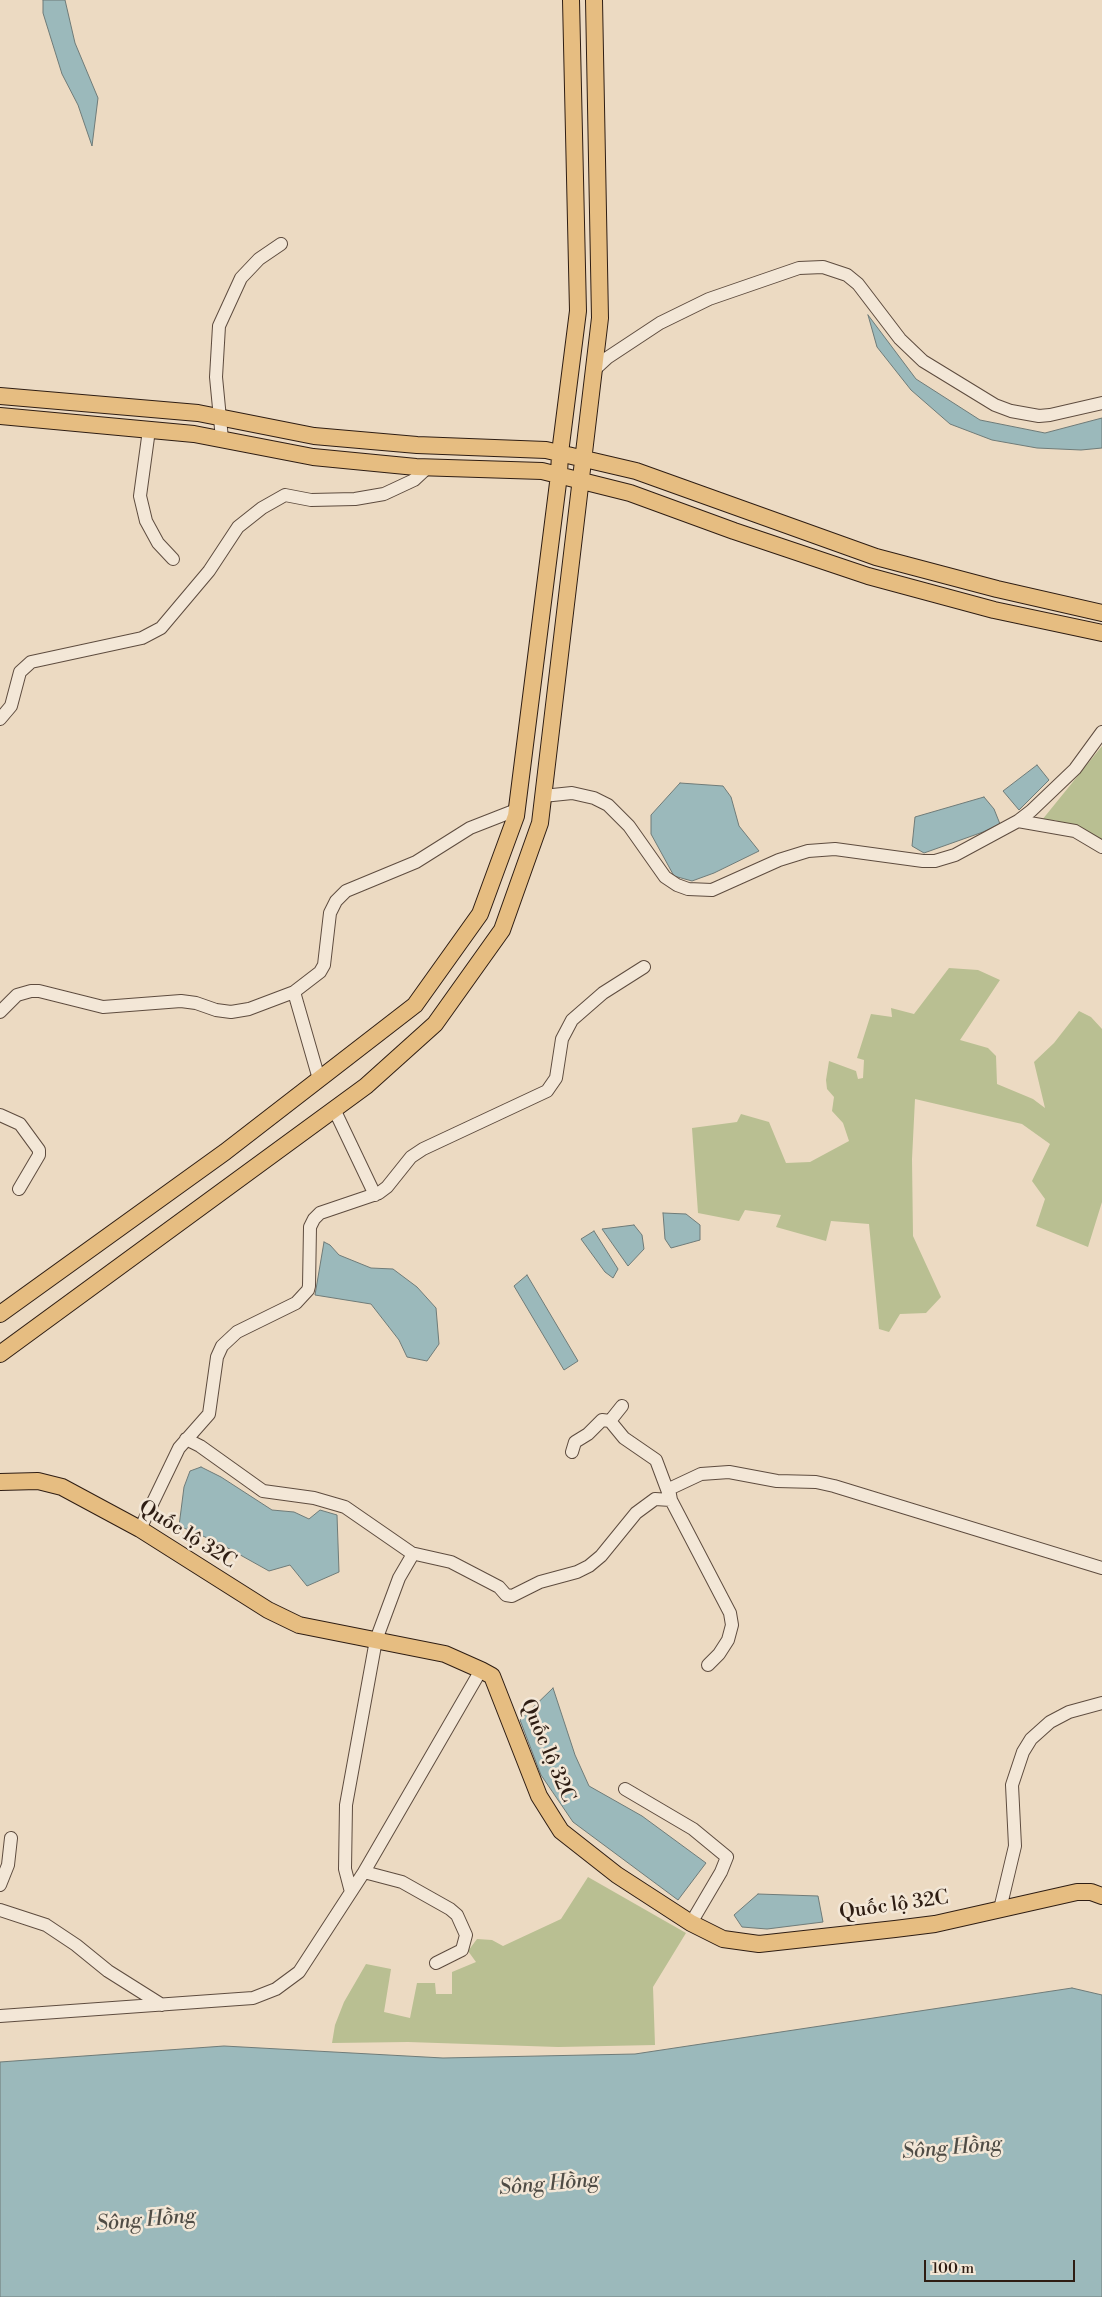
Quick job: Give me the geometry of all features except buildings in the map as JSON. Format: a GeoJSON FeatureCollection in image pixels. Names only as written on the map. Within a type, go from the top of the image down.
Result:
{"type":"FeatureCollection","features":[{"type":"Feature","properties":{"kind":"main road"},"geometry":{"type":"LineString","coordinates":[[0,1314],[225,1152],[415,1005],[480,914],[516,810],[578,311],[570,0]]}},
{"type":"Feature","properties":{"kind":"main road"},"geometry":{"type":"LineString","coordinates":[[0,1354],[366,1086],[436,1024],[502,930],[540,823],[600,318],[594,0]]}},
{"type":"Feature","properties":{"kind":"main road"},"geometry":{"type":"LineString","coordinates":[[0,396],[198,413],[314,436],[417,446],[546,450],[636,471],[876,557],[996,590],[1102,613]]}},
{"type":"Feature","properties":{"kind":"main road"},"geometry":{"type":"LineString","coordinates":[[0,416],[194,434],[313,457],[428,467],[542,471],[630,492],[734,531],[868,576],[994,610],[1102,633]]}},
{"type":"Feature","properties":{"kind":"main road","name":"Quốc lộ 32C"},"geometry":{"type":"LineString","coordinates":[[0,1482],[38,1481],[53,1484],[140,1529],[284,1619],[312,1628],[445,1654],[492,1676],[539,1796],[561,1831],[617,1875],[691,1923],[723,1939],[747,1944],[758,1944],[935,1924],[1077,1892],[1091,1892],[1102,1896]]}},
{"type":"Feature","properties":{"kind":"street"},"geometry":{"type":"LineString","coordinates":[[222,439],[216,377],[219,326],[241,278],[258,259],[282,244]]}},
{"type":"Feature","properties":{"kind":"street"},"geometry":{"type":"LineString","coordinates":[[594,370],[608,358],[660,323],[709,299],[799,268],[813,266],[834,270],[847,275],[858,284],[900,339],[923,361],[995,405],[1011,411],[1039,416],[1102,403]]}},
{"type":"Feature","properties":{"kind":"street"},"geometry":{"type":"LineString","coordinates":[[149,430],[140,496],[146,521],[158,543],[173,559]]}},
{"type":"Feature","properties":{"kind":"street"},"geometry":{"type":"LineString","coordinates":[[0,719],[11,706],[20,672],[31,662],[142,638],[161,628],[209,571],[238,527],[262,508],[285,495],[310,500],[354,499],[384,494],[414,480],[428,467]]}},
{"type":"Feature","properties":{"kind":"street"},"geometry":{"type":"LineString","coordinates":[[543,796],[572,793],[594,798],[608,805],[629,826],[665,877],[677,885],[699,891],[722,888],[779,860],[814,850],[835,849],[923,861],[945,859],[1018,821],[1075,769],[1102,732]]}},
{"type":"Feature","properties":{"kind":"street"},"geometry":{"type":"LineString","coordinates":[[0,1012],[12,999],[31,990],[103,1006],[181,1001],[232,1012],[249,1009],[294,992],[320,972],[324,965],[330,913],[336,901],[346,891],[416,862],[470,828],[516,810]]}},
{"type":"Feature","properties":{"kind":"street"},"geometry":{"type":"LineString","coordinates":[[1018,821],[1075,831],[1102,847]]}},
{"type":"Feature","properties":{"kind":"street"},"geometry":{"type":"LineString","coordinates":[[140,1529],[176,1453],[209,1414],[217,1357],[226,1341],[237,1332],[296,1303],[308,1290],[310,1286],[310,1227],[314,1219],[320,1213],[375,1195],[387,1186],[407,1162],[423,1149],[547,1091],[556,1078],[562,1039],[572,1020],[603,993],[644,966]]}},
{"type":"Feature","properties":{"kind":"street"},"geometry":{"type":"LineString","coordinates":[[294,992],[319,1079]]}},
{"type":"Feature","properties":{"kind":"street"},"geometry":{"type":"LineString","coordinates":[[334,1109],[375,1195]]}},
{"type":"Feature","properties":{"kind":"street"},"geometry":{"type":"LineString","coordinates":[[0,1115],[20,1124],[39,1150],[39,1155],[19,1189]]}},
{"type":"Feature","properties":{"kind":"street"},"geometry":{"type":"LineString","coordinates":[[610,1421],[622,1406]]}},
{"type":"Feature","properties":{"kind":"street"},"geometry":{"type":"LineString","coordinates":[[572,1452],[575,1442],[588,1434],[602,1420],[610,1421],[624,1438],[656,1460],[671,1500],[730,1613],[732,1625],[728,1640],[719,1654],[708,1664]]}},
{"type":"Feature","properties":{"kind":"street"},"geometry":{"type":"LineString","coordinates":[[186,1439],[200,1446],[263,1491],[314,1498],[345,1507],[413,1554]]}},
{"type":"Feature","properties":{"kind":"street"},"geometry":{"type":"LineString","coordinates":[[671,1500],[669,1489],[701,1474],[729,1472],[778,1481],[816,1482],[1102,1568]]}},
{"type":"Feature","properties":{"kind":"street"},"geometry":{"type":"LineString","coordinates":[[351,1892],[345,1869],[346,1805],[376,1640],[399,1578],[413,1554],[411,1552],[450,1562],[499,1587],[506,1595],[512,1596],[540,1582],[577,1572],[589,1566],[601,1556],[636,1513],[655,1498],[671,1500]]}},
{"type":"Feature","properties":{"kind":"street"},"geometry":{"type":"LineString","coordinates":[[0,2016],[253,1998],[276,1989],[299,1972],[364,1872],[481,1670]]}},
{"type":"Feature","properties":{"kind":"street"},"geometry":{"type":"LineString","coordinates":[[1000,1909],[1015,1846],[1012,1785],[1023,1752],[1031,1739],[1050,1722],[1069,1712],[1102,1703]]}},
{"type":"Feature","properties":{"kind":"street"},"geometry":{"type":"LineString","coordinates":[[625,1789],[693,1829],[727,1856],[721,1872],[691,1923]]}},
{"type":"Feature","properties":{"kind":"street"},"geometry":{"type":"LineString","coordinates":[[0,1885],[8,1865],[11,1838]]}},
{"type":"Feature","properties":{"kind":"street"},"geometry":{"type":"LineString","coordinates":[[364,1872],[402,1882],[450,1909],[457,1915],[466,1935],[462,1950],[436,1963]]}},
{"type":"Feature","properties":{"kind":"street"},"geometry":{"type":"LineString","coordinates":[[0,1910],[46,1925],[76,1944],[108,1971],[162,2005]]}},
{"type":"Feature","properties":{"kind":"green space"},"geometry":{"type":"Polygon","coordinates":[[[1102,746],[1102,840],[1055,820],[1042,820],[1102,746]]]}},
{"type":"Feature","properties":{"kind":"green space"},"geometry":{"type":"Polygon","coordinates":[[[949,968],[978,970],[1000,980],[960,1040],[988,1048],[996,1056],[997,1084],[1033,1099],[1045,1108],[1034,1062],[1054,1043],[1079,1011],[1091,1017],[1102,1029],[1102,1202],[1088,1247],[1036,1226],[1045,1199],[1032,1181],[1050,1144],[1022,1124],[915,1099],[912,1159],[913,1236],[941,1297],[926,1313],[900,1314],[889,1332],[879,1329],[869,1224],[831,1221],[826,1241],[776,1227],[781,1215],[745,1210],[739,1221],[698,1213],[692,1128],[737,1122],[741,1114],[769,1122],[786,1163],[810,1162],[849,1141],[843,1123],[832,1111],[834,1097],[827,1089],[826,1080],[829,1061],[856,1071],[858,1079],[863,1078],[864,1060],[857,1058],[871,1014],[892,1017],[891,1008],[914,1014],[949,968]]]}},
{"type":"Feature","properties":{"kind":"green space"},"geometry":{"type":"Polygon","coordinates":[[[588,1877],[686,1933],[653,1987],[655,2045],[558,2047],[408,2042],[332,2043],[335,2025],[344,2002],[366,1964],[391,1969],[384,2012],[410,2018],[417,1983],[435,1983],[436,1994],[452,1994],[452,1972],[476,1962],[468,1951],[477,1939],[492,1940],[503,1946],[561,1919],[588,1877]]]}},
{"type":"Feature","properties":{"kind":"water"},"geometry":{"type":"Polygon","coordinates":[[[43,0],[65,0],[75,43],[98,98],[92,146],[78,105],[62,74],[43,13],[43,0]]]}},
{"type":"Feature","properties":{"kind":"water"},"geometry":{"type":"Polygon","coordinates":[[[868,315],[916,379],[980,420],[1045,433],[1102,418],[1102,448],[1081,450],[1037,448],[992,440],[950,424],[911,390],[877,347],[868,315]]]}},
{"type":"Feature","properties":{"kind":"water"},"geometry":{"type":"Polygon","coordinates":[[[1037,765],[1049,780],[1019,810],[1003,791],[1037,765]]]}},
{"type":"Feature","properties":{"kind":"water"},"geometry":{"type":"Polygon","coordinates":[[[680,783],[723,786],[731,797],[739,826],[759,851],[714,873],[692,881],[674,876],[651,834],[651,815],[680,783]]]}},
{"type":"Feature","properties":{"kind":"water"},"geometry":{"type":"Polygon","coordinates":[[[984,797],[994,809],[1000,824],[924,853],[912,846],[915,817],[984,797]]]}},
{"type":"Feature","properties":{"kind":"water"},"geometry":{"type":"Polygon","coordinates":[[[663,1213],[686,1214],[700,1225],[700,1240],[671,1248],[665,1239],[663,1213]]]}},
{"type":"Feature","properties":{"kind":"water"},"geometry":{"type":"Polygon","coordinates":[[[634,1225],[642,1235],[644,1249],[628,1266],[602,1229],[634,1225]]]}},
{"type":"Feature","properties":{"kind":"water"},"geometry":{"type":"Polygon","coordinates":[[[594,1231],[618,1269],[613,1278],[605,1272],[581,1239],[594,1231]]]}},
{"type":"Feature","properties":{"kind":"water"},"geometry":{"type":"Polygon","coordinates":[[[324,1242],[330,1245],[339,1255],[371,1268],[393,1269],[417,1287],[436,1308],[439,1344],[427,1361],[407,1357],[399,1340],[371,1304],[315,1295],[324,1242]]]}},
{"type":"Feature","properties":{"kind":"water"},"geometry":{"type":"Polygon","coordinates":[[[527,1275],[578,1361],[564,1370],[514,1286],[527,1275]]]}},
{"type":"Feature","properties":{"kind":"water"},"geometry":{"type":"Polygon","coordinates":[[[201,1467],[221,1477],[272,1510],[294,1512],[309,1519],[320,1510],[337,1515],[339,1572],[307,1586],[290,1565],[269,1571],[217,1542],[179,1526],[184,1487],[190,1471],[201,1467]]]}},
{"type":"Feature","properties":{"kind":"water"},"geometry":{"type":"Polygon","coordinates":[[[553,1688],[575,1755],[589,1786],[642,1816],[706,1863],[678,1900],[573,1822],[541,1775],[520,1720],[553,1688]]]}},
{"type":"Feature","properties":{"kind":"water"},"geometry":{"type":"Polygon","coordinates":[[[758,1894],[818,1896],[823,1922],[767,1929],[742,1927],[734,1915],[758,1894]]]}},
{"type":"Feature","properties":{"kind":"water","name":"Sông Hồng"},"geometry":{"type":"Polygon","coordinates":[[[1072,1988],[1102,1995],[1102,2297],[0,2297],[0,2062],[224,2046],[443,2058],[635,2054],[1072,1988]]]}}]}
